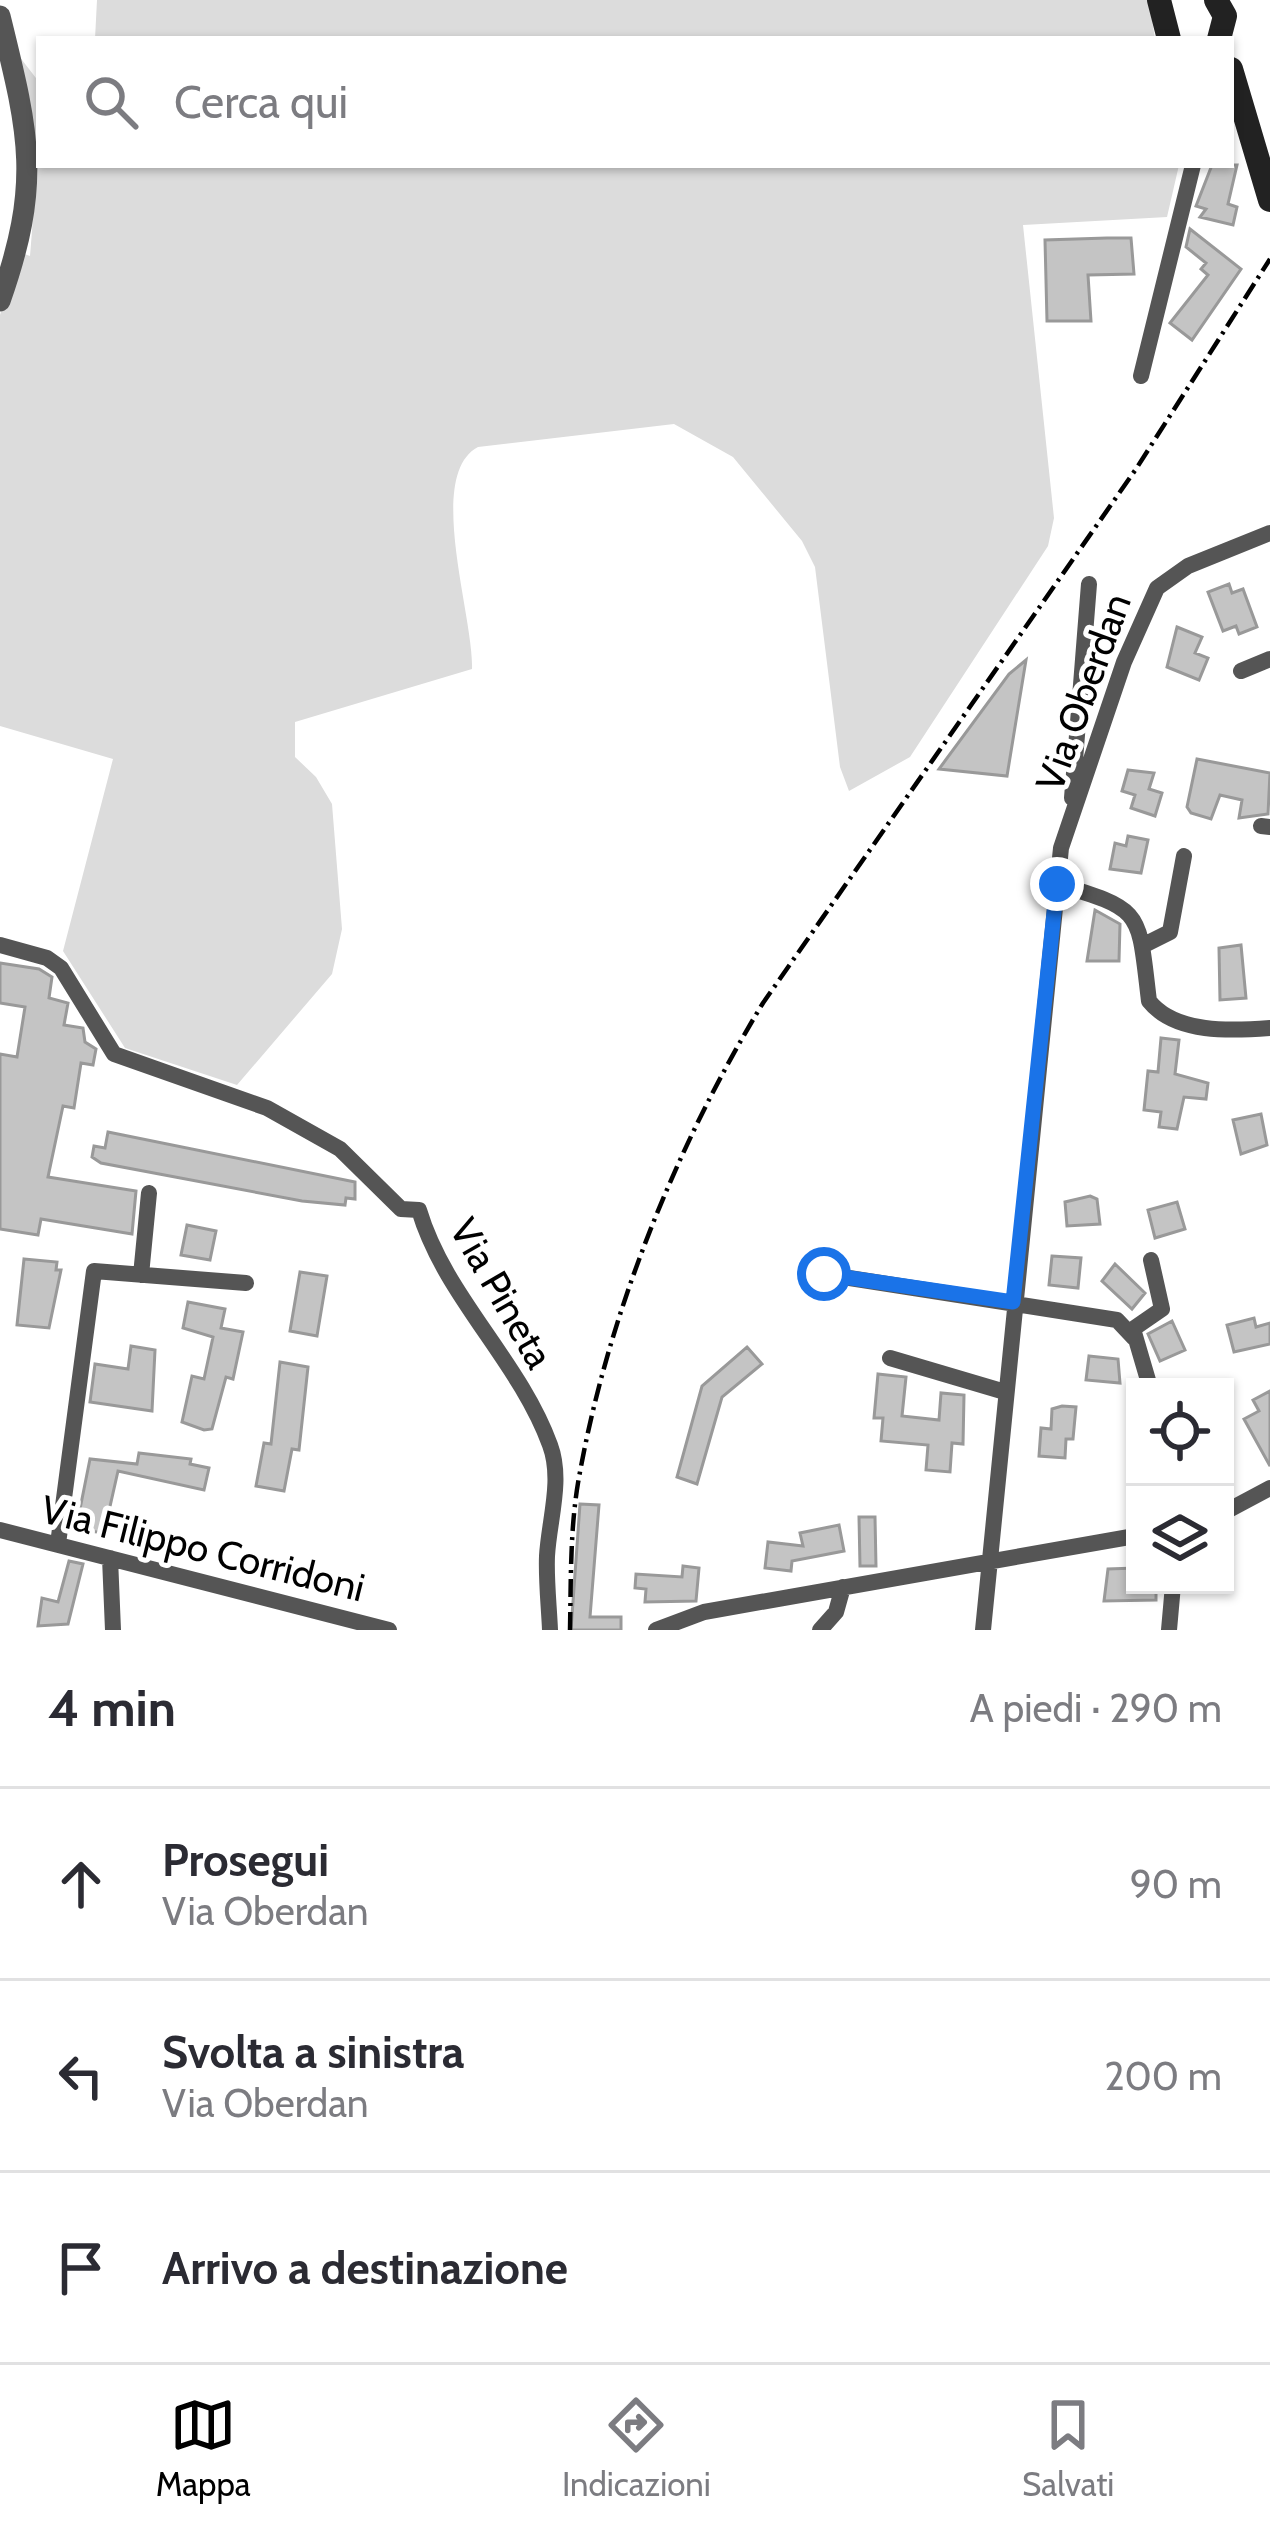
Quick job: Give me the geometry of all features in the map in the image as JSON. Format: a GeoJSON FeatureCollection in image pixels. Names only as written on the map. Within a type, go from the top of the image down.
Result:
{"type":"FeatureCollection","features":[{"type":"Feature","properties":{"kind":"main road"},"geometry":{"type":"LineString","coordinates":[[1234,80],[1270,200]]}},
{"type":"Feature","properties":{"kind":"main road"},"geometry":{"type":"LineString","coordinates":[[1234,128],[1256,160]]}},
{"type":"Feature","properties":{"kind":"street"},"geometry":{"type":"LineString","coordinates":[[0,16],[31,166],[26,224],[0,301]]}},
{"type":"Feature","properties":{"kind":"street"},"geometry":{"type":"LineString","coordinates":[[0,79],[6,52]]}},
{"type":"Feature","properties":{"kind":"street"},"geometry":{"type":"LineString","coordinates":[[1141,376],[1192,168]]}},
{"type":"Feature","properties":{"kind":"street","name":"Via Oberdan"},"geometry":{"type":"LineString","coordinates":[[982,1630],[1057,884],[1070,823],[1124,662],[1156,588],[1188,566],[1270,533]]}},
{"type":"Feature","properties":{"kind":"street"},"geometry":{"type":"LineString","coordinates":[[1070,823],[1089,584]]}},
{"type":"Feature","properties":{"kind":"street"},"geometry":{"type":"LineString","coordinates":[[1241,670],[1270,659]]}},
{"type":"Feature","properties":{"kind":"street"},"geometry":{"type":"LineString","coordinates":[[1142,946],[1170,932],[1184,856]]}},
{"type":"Feature","properties":{"kind":"street"},"geometry":{"type":"LineString","coordinates":[[1057,884],[1120,902],[1134,915],[1149,1001],[1158,1012],[1214,1029],[1270,1028]]}},
{"type":"Feature","properties":{"kind":"street","name":"Via Pineta"},"geometry":{"type":"LineString","coordinates":[[0,945],[47,958],[61,968],[115,1054],[267,1108],[340,1149],[401,1209],[419,1210],[439,1265],[490,1338],[551,1447],[556,1482],[547,1558],[550,1630]]}},
{"type":"Feature","properties":{"kind":"street"},"geometry":{"type":"LineString","coordinates":[[141,1275],[149,1193]]}},
{"type":"Feature","properties":{"kind":"street"},"geometry":{"type":"LineString","coordinates":[[1147,1378],[1133,1329],[1162,1310],[1164,1301],[1151,1260]]}},
{"type":"Feature","properties":{"kind":"street"},"geometry":{"type":"LineString","coordinates":[[58,1544],[94,1271],[246,1283]]}},
{"type":"Feature","properties":{"kind":"street"},"geometry":{"type":"LineString","coordinates":[[824,1274],[1118,1320],[1135,1338]]}},
{"type":"Feature","properties":{"kind":"street"},"geometry":{"type":"LineString","coordinates":[[890,1358],[1005,1392]]}},
{"type":"Feature","properties":{"kind":"street"},"geometry":{"type":"LineString","coordinates":[[1234,1507],[1270,1488]]}},
{"type":"Feature","properties":{"kind":"street","name":"Via Filippo Corridoni"},"geometry":{"type":"LineString","coordinates":[[0,1530],[389,1630]]}},
{"type":"Feature","properties":{"kind":"street"},"geometry":{"type":"LineString","coordinates":[[656,1630],[704,1612],[1126,1538]]}},
{"type":"Feature","properties":{"kind":"street"},"geometry":{"type":"LineString","coordinates":[[110,1558],[113,1630]]}},
{"type":"Feature","properties":{"kind":"street"},"geometry":{"type":"LineString","coordinates":[[820,1630],[836,1612],[844,1587]]}},
{"type":"Feature","properties":{"kind":"street"},"geometry":{"type":"LineString","coordinates":[[1169,1630],[1172,1594]]}},
{"type":"Feature","properties":{"kind":"shaded area"},"geometry":{"type":"Polygon","coordinates":[[[97,0],[1149,0],[1155,36],[95,36],[97,0]]]}},
{"type":"Feature","properties":{"kind":"shaded area"},"geometry":{"type":"Polygon","coordinates":[[[19,56],[36,78],[36,168],[1178,168],[1167,217],[1023,225],[1054,518],[1048,546],[910,757],[849,791],[840,767],[815,567],[802,541],[733,457],[674,424],[478,447],[463,462],[453,516],[472,669],[295,722],[295,757],[316,777],[332,804],[342,929],[332,974],[237,1085],[125,1048],[63,951],[113,759],[0,726],[0,315],[19,252],[30,256],[34,155],[19,56]]]}},
{"type":"Feature","properties":{"kind":"building"},"geometry":{"type":"Polygon","coordinates":[[[1237,165],[1228,204],[1237,207],[1233,225],[1200,217],[1206,209],[1196,206],[1211,168],[1237,165]]]}},
{"type":"Feature","properties":{"kind":"building"},"geometry":{"type":"Polygon","coordinates":[[[1190,229],[1241,269],[1192,340],[1170,323],[1208,275],[1201,269],[1206,263],[1186,247],[1190,229]]]}},
{"type":"Feature","properties":{"kind":"building"},"geometry":{"type":"Polygon","coordinates":[[[1131,238],[1134,274],[1088,275],[1091,321],[1047,321],[1045,240],[1131,238]]]}},
{"type":"Feature","properties":{"kind":"building"},"geometry":{"type":"Polygon","coordinates":[[[1229,584],[1232,593],[1243,589],[1257,627],[1239,634],[1236,626],[1223,631],[1208,592],[1229,584]]]}},
{"type":"Feature","properties":{"kind":"building"},"geometry":{"type":"Polygon","coordinates":[[[1177,627],[1202,637],[1195,653],[1208,658],[1199,680],[1167,667],[1177,627]]]}},
{"type":"Feature","properties":{"kind":"building"},"geometry":{"type":"Polygon","coordinates":[[[1026,660],[1007,776],[939,769],[1009,674],[1026,660]]]}},
{"type":"Feature","properties":{"kind":"building"},"geometry":{"type":"Polygon","coordinates":[[[1197,759],[1270,773],[1268,814],[1239,818],[1242,800],[1220,795],[1211,819],[1191,813],[1187,807],[1197,759]]]}},
{"type":"Feature","properties":{"kind":"building"},"geometry":{"type":"Polygon","coordinates":[[[1128,770],[1154,773],[1149,789],[1162,793],[1155,816],[1131,808],[1135,795],[1122,791],[1128,770]]]}},
{"type":"Feature","properties":{"kind":"building"},"geometry":{"type":"Polygon","coordinates":[[[1128,836],[1148,840],[1141,873],[1110,869],[1115,843],[1126,846],[1128,836]]]}},
{"type":"Feature","properties":{"kind":"building"},"geometry":{"type":"Polygon","coordinates":[[[1095,910],[1120,924],[1119,961],[1087,961],[1095,910]]]}},
{"type":"Feature","properties":{"kind":"building"},"geometry":{"type":"Polygon","coordinates":[[[1241,945],[1246,998],[1220,1000],[1219,948],[1241,945]]]}},
{"type":"Feature","properties":{"kind":"building"},"geometry":{"type":"Polygon","coordinates":[[[0,963],[39,969],[52,977],[49,998],[68,1003],[64,1025],[83,1028],[85,1042],[96,1049],[93,1065],[81,1063],[74,1108],[63,1106],[48,1177],[136,1191],[132,1234],[41,1219],[38,1235],[0,1229],[0,1054],[17,1057],[25,1007],[0,1003],[0,963]]]}},
{"type":"Feature","properties":{"kind":"building"},"geometry":{"type":"Polygon","coordinates":[[[1161,1038],[1179,1040],[1175,1074],[1208,1083],[1206,1099],[1184,1097],[1177,1129],[1159,1127],[1161,1112],[1144,1110],[1148,1071],[1158,1072],[1161,1038]]]}},
{"type":"Feature","properties":{"kind":"building"},"geometry":{"type":"Polygon","coordinates":[[[1261,1114],[1267,1145],[1241,1154],[1233,1120],[1261,1114]]]}},
{"type":"Feature","properties":{"kind":"building"},"geometry":{"type":"Polygon","coordinates":[[[108,1132],[355,1182],[355,1199],[346,1198],[345,1205],[302,1201],[101,1163],[92,1157],[94,1146],[105,1148],[108,1132]]]}},
{"type":"Feature","properties":{"kind":"building"},"geometry":{"type":"Polygon","coordinates":[[[1090,1196],[1097,1199],[1100,1224],[1067,1226],[1065,1202],[1090,1196]]]}},
{"type":"Feature","properties":{"kind":"building"},"geometry":{"type":"Polygon","coordinates":[[[1177,1202],[1185,1229],[1155,1238],[1148,1210],[1177,1202]]]}},
{"type":"Feature","properties":{"kind":"building"},"geometry":{"type":"Polygon","coordinates":[[[187,1225],[216,1231],[210,1260],[181,1255],[187,1225]]]}},
{"type":"Feature","properties":{"kind":"building"},"geometry":{"type":"Polygon","coordinates":[[[1052,1256],[1081,1258],[1078,1288],[1049,1285],[1052,1256]]]}},
{"type":"Feature","properties":{"kind":"building"},"geometry":{"type":"Polygon","coordinates":[[[24,1259],[57,1262],[56,1270],[61,1270],[49,1328],[17,1325],[24,1259]]]}},
{"type":"Feature","properties":{"kind":"building"},"geometry":{"type":"Polygon","coordinates":[[[1115,1264],[1145,1293],[1132,1309],[1102,1281],[1115,1264]]]}},
{"type":"Feature","properties":{"kind":"building"},"geometry":{"type":"Polygon","coordinates":[[[300,1272],[327,1276],[317,1336],[290,1331],[300,1272]]]}},
{"type":"Feature","properties":{"kind":"building"},"geometry":{"type":"Polygon","coordinates":[[[188,1302],[225,1309],[221,1328],[243,1332],[233,1379],[226,1377],[212,1429],[182,1422],[192,1376],[204,1379],[213,1337],[183,1328],[188,1302]]]}},
{"type":"Feature","properties":{"kind":"building"},"geometry":{"type":"Polygon","coordinates":[[[1254,1318],[1256,1327],[1270,1323],[1270,1344],[1234,1352],[1227,1325],[1254,1318]]]}},
{"type":"Feature","properties":{"kind":"building"},"geometry":{"type":"Polygon","coordinates":[[[1172,1321],[1185,1350],[1160,1361],[1148,1334],[1172,1321]]]}},
{"type":"Feature","properties":{"kind":"building"},"geometry":{"type":"Polygon","coordinates":[[[131,1346],[155,1350],[152,1411],[90,1402],[95,1364],[128,1369],[131,1346]]]}},
{"type":"Feature","properties":{"kind":"building"},"geometry":{"type":"Polygon","coordinates":[[[747,1347],[762,1364],[722,1397],[697,1484],[677,1477],[702,1386],[747,1347]]]}},
{"type":"Feature","properties":{"kind":"building"},"geometry":{"type":"Polygon","coordinates":[[[1089,1356],[1118,1359],[1120,1383],[1086,1380],[1089,1356]]]}},
{"type":"Feature","properties":{"kind":"building"},"geometry":{"type":"Polygon","coordinates":[[[280,1362],[308,1367],[299,1450],[292,1449],[284,1491],[256,1486],[264,1443],[271,1444],[280,1362]]]}},
{"type":"Feature","properties":{"kind":"building"},"geometry":{"type":"Polygon","coordinates":[[[878,1374],[906,1377],[902,1416],[939,1420],[941,1393],[964,1395],[963,1444],[952,1443],[950,1472],[926,1470],[928,1445],[881,1441],[883,1418],[874,1418],[878,1374]]]}},
{"type":"Feature","properties":{"kind":"building"},"geometry":{"type":"Polygon","coordinates":[[[1270,1391],[1270,1466],[1244,1419],[1259,1411],[1253,1400],[1270,1391]]]}},
{"type":"Feature","properties":{"kind":"building"},"geometry":{"type":"Polygon","coordinates":[[[1076,1407],[1073,1439],[1066,1439],[1065,1458],[1039,1456],[1041,1428],[1051,1429],[1052,1409],[1076,1407]]]}},
{"type":"Feature","properties":{"kind":"building"},"geometry":{"type":"Polygon","coordinates":[[[139,1453],[191,1459],[190,1464],[209,1468],[204,1490],[118,1471],[104,1533],[76,1529],[90,1459],[137,1464],[139,1453]]]}},
{"type":"Feature","properties":{"kind":"building"},"geometry":{"type":"Polygon","coordinates":[[[580,1504],[599,1505],[590,1617],[621,1617],[621,1630],[571,1630],[580,1504]]]}},
{"type":"Feature","properties":{"kind":"building"},"geometry":{"type":"Polygon","coordinates":[[[859,1517],[875,1517],[876,1566],[860,1566],[859,1517]]]}},
{"type":"Feature","properties":{"kind":"building"},"geometry":{"type":"Polygon","coordinates":[[[839,1525],[844,1551],[792,1561],[791,1571],[765,1568],[768,1542],[803,1546],[800,1533],[839,1525]]]}},
{"type":"Feature","properties":{"kind":"building"},"geometry":{"type":"Polygon","coordinates":[[[69,1561],[83,1564],[68,1624],[38,1626],[42,1598],[58,1602],[69,1561]]]}},
{"type":"Feature","properties":{"kind":"building"},"geometry":{"type":"Polygon","coordinates":[[[683,1566],[699,1568],[696,1601],[645,1602],[646,1589],[635,1588],[636,1574],[682,1577],[683,1566]]]}},
{"type":"Feature","properties":{"kind":"building"},"geometry":{"type":"Polygon","coordinates":[[[1126,1568],[1126,1594],[1156,1594],[1156,1600],[1104,1601],[1108,1569],[1126,1568]]]}},
{"type":"Feature","properties":{"kind":"railway"},"geometry":{"type":"LineString","coordinates":[[570,1630],[574,1519],[591,1420],[626,1295],[701,1115],[763,1003],[1136,469],[1270,259]]}},
{"type":"Feature","properties":{"kind":"route"},"geometry":{"type":"LineString","coordinates":[[824,1274],[1013,1302],[1057,884]]}}]}
